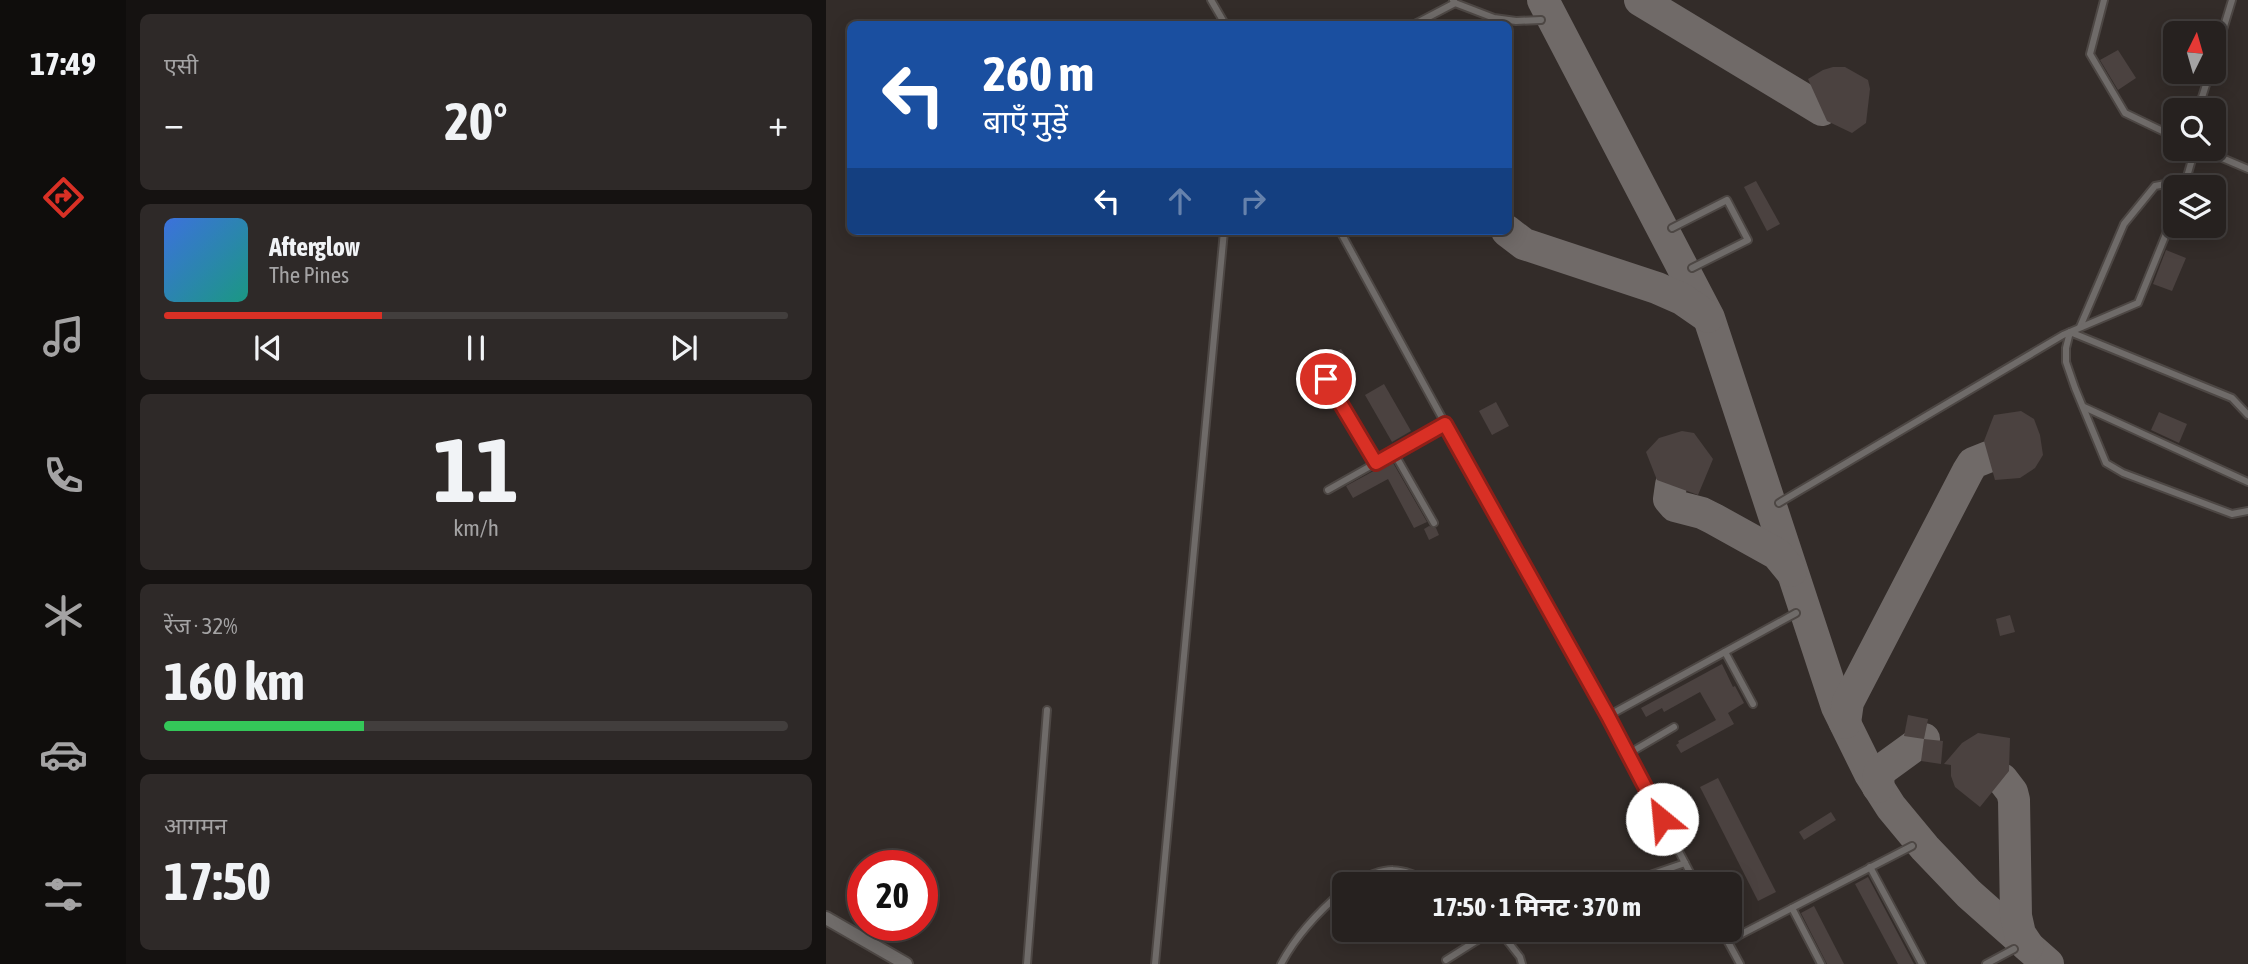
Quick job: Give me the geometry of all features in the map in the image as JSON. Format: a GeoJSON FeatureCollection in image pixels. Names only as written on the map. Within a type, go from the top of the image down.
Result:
{"type":"FeatureCollection","features":[{"type":"Feature","properties":{"kind":"street"},"geometry":{"type":"LineString","coordinates":[[826,918],[906,964]]}},
{"type":"Feature","properties":{"kind":"lane"},"geometry":{"type":"LineString","coordinates":[[1211,0],[1223,21]]}},
{"type":"Feature","properties":{"kind":"lane"},"geometry":{"type":"LineString","coordinates":[[2104,0],[2090,54],[2126,113],[2163,131]]}},
{"type":"Feature","properties":{"kind":"lane"},"geometry":{"type":"LineString","coordinates":[[2226,21],[2232,0]]}},
{"type":"Feature","properties":{"kind":"lane"},"geometry":{"type":"LineString","coordinates":[[1420,21],[1454,1],[1494,18],[1541,20]]}},
{"type":"Feature","properties":{"kind":"lane"},"geometry":{"type":"LineString","coordinates":[[2226,160],[2248,169]]}},
{"type":"Feature","properties":{"kind":"lane"},"geometry":{"type":"LineString","coordinates":[[2080,327],[2124,224],[2155,186],[2163,185]]}},
{"type":"Feature","properties":{"kind":"lane"},"geometry":{"type":"LineString","coordinates":[[1672,228],[1727,200],[1748,240],[1692,268]]}},
{"type":"Feature","properties":{"kind":"lane"},"geometry":{"type":"LineString","coordinates":[[1155,964],[1224,235]]}},
{"type":"Feature","properties":{"kind":"lane"},"geometry":{"type":"LineString","coordinates":[[1342,235],[1608,716],[1690,872]]}},
{"type":"Feature","properties":{"kind":"lane"},"geometry":{"type":"LineString","coordinates":[[1779,503],[2070,331],[2138,303],[2164,238]]}},
{"type":"Feature","properties":{"kind":"lane"},"geometry":{"type":"LineString","coordinates":[[2070,331],[2066,362],[2106,463],[2123,473],[2232,514],[2248,511]]}},
{"type":"Feature","properties":{"kind":"lane"},"geometry":{"type":"LineString","coordinates":[[2070,331],[2232,398],[2248,415]]}},
{"type":"Feature","properties":{"kind":"lane"},"geometry":{"type":"LineString","coordinates":[[1326,379],[1376,463]]}},
{"type":"Feature","properties":{"kind":"lane"},"geometry":{"type":"LineString","coordinates":[[2084,407],[2248,482]]}},
{"type":"Feature","properties":{"kind":"lane"},"geometry":{"type":"LineString","coordinates":[[1328,490],[1445,424]]}},
{"type":"Feature","properties":{"kind":"lane"},"geometry":{"type":"LineString","coordinates":[[1394,453],[1434,523]]}},
{"type":"Feature","properties":{"kind":"lane"},"geometry":{"type":"LineString","coordinates":[[1608,716],[1796,613]]}},
{"type":"Feature","properties":{"kind":"lane"},"geometry":{"type":"LineString","coordinates":[[1725,652],[1753,704]]}},
{"type":"Feature","properties":{"kind":"lane"},"geometry":{"type":"LineString","coordinates":[[1027,964],[1047,710]]}},
{"type":"Feature","properties":{"kind":"lane"},"geometry":{"type":"LineString","coordinates":[[1628,754],[1674,727]]}},
{"type":"Feature","properties":{"kind":"lane"},"geometry":{"type":"LineString","coordinates":[[1742,934],[1912,846]]}},
{"type":"Feature","properties":{"kind":"lane"},"geometry":{"type":"LineString","coordinates":[[1659,872],[1685,863]]}},
{"type":"Feature","properties":{"kind":"lane"},"geometry":{"type":"LineString","coordinates":[[1870,867],[1922,964]]}},
{"type":"Feature","properties":{"kind":"lane"},"geometry":{"type":"LineString","coordinates":[[1380,872],[1394,869],[1408,872]]}},
{"type":"Feature","properties":{"kind":"lane"},"geometry":{"type":"LineString","coordinates":[[1281,964],[1287,951],[1315,914],[1332,900]]}},
{"type":"Feature","properties":{"kind":"lane"},"geometry":{"type":"LineString","coordinates":[[1793,908],[1821,964]]}},
{"type":"Feature","properties":{"kind":"lane"},"geometry":{"type":"LineString","coordinates":[[1446,960],[1476,942]]}},
{"type":"Feature","properties":{"kind":"lane"},"geometry":{"type":"LineString","coordinates":[[1510,942],[1522,964]]}},
{"type":"Feature","properties":{"kind":"lane"},"geometry":{"type":"LineString","coordinates":[[1729,942],[1740,964]]}},
{"type":"Feature","properties":{"kind":"lane"},"geometry":{"type":"LineString","coordinates":[[1986,964],[2014,949]]}},
{"type":"Feature","properties":{"kind":"building"},"geometry":{"type":"Polygon","coordinates":[[[2118,50],[2136,78],[2118,90],[2100,60],[2118,50]]]}},
{"type":"Feature","properties":{"kind":"building"},"geometry":{"type":"Polygon","coordinates":[[[1833,67],[1845,67],[1868,80],[1870,89],[1866,123],[1852,133],[1827,121],[1808,79],[1833,67]]]}},
{"type":"Feature","properties":{"kind":"building"},"geometry":{"type":"Polygon","coordinates":[[[1756,181],[1780,224],[1767,231],[1744,187],[1756,181]]]}},
{"type":"Feature","properties":{"kind":"building"},"geometry":{"type":"Polygon","coordinates":[[[2166,250],[2186,258],[2172,291],[2153,284],[2166,250]]]}},
{"type":"Feature","properties":{"kind":"building"},"geometry":{"type":"Polygon","coordinates":[[[1341,349],[1348,360],[1336,367],[1330,355],[1341,349]]]}},
{"type":"Feature","properties":{"kind":"building"},"geometry":{"type":"Polygon","coordinates":[[[1384,384],[1411,431],[1392,442],[1365,395],[1384,384]]]}},
{"type":"Feature","properties":{"kind":"building"},"geometry":{"type":"Polygon","coordinates":[[[1496,402],[1509,426],[1492,435],[1479,411],[1496,402]]]}},
{"type":"Feature","properties":{"kind":"building"},"geometry":{"type":"Polygon","coordinates":[[[2021,411],[2034,419],[2043,455],[2035,468],[2020,478],[1995,480],[1984,441],[1994,415],[2021,411]]]}},
{"type":"Feature","properties":{"kind":"building"},"geometry":{"type":"Polygon","coordinates":[[[2159,412],[2187,424],[2179,443],[2151,430],[2159,412]]]}},
{"type":"Feature","properties":{"kind":"building"},"geometry":{"type":"Polygon","coordinates":[[[1682,431],[1694,433],[1713,459],[1698,495],[1657,480],[1646,452],[1659,438],[1682,431]]]}},
{"type":"Feature","properties":{"kind":"building"},"geometry":{"type":"Polygon","coordinates":[[[1392,461],[1427,522],[1414,528],[1388,479],[1353,498],[1346,486],[1392,461]]]}},
{"type":"Feature","properties":{"kind":"building"},"geometry":{"type":"Polygon","coordinates":[[[1429,526],[1436,528],[1439,535],[1429,540],[1424,529],[1429,526]]]}},
{"type":"Feature","properties":{"kind":"building"},"geometry":{"type":"Polygon","coordinates":[[[2010,615],[2015,632],[2000,636],[1996,619],[2010,615]]]}},
{"type":"Feature","properties":{"kind":"building"},"geometry":{"type":"Polygon","coordinates":[[[1722,664],[1744,703],[1728,713],[1734,724],[1681,753],[1676,745],[1678,741],[1716,720],[1700,692],[1664,712],[1662,708],[1646,717],[1641,708],[1722,664]]]}},
{"type":"Feature","properties":{"kind":"building"},"geometry":{"type":"Polygon","coordinates":[[[1908,715],[1928,719],[1924,739],[1904,736],[1908,715]]]}},
{"type":"Feature","properties":{"kind":"building"},"geometry":{"type":"Polygon","coordinates":[[[1978,733],[2010,738],[2009,771],[1980,807],[1955,787],[1951,765],[1944,764],[1962,743],[1978,733]]]}},
{"type":"Feature","properties":{"kind":"building"},"geometry":{"type":"Polygon","coordinates":[[[1924,739],[1943,741],[1941,764],[1921,761],[1924,739]]]}},
{"type":"Feature","properties":{"kind":"building"},"geometry":{"type":"Polygon","coordinates":[[[1718,778],[1776,892],[1758,901],[1700,787],[1718,778]]]}},
{"type":"Feature","properties":{"kind":"building"},"geometry":{"type":"Polygon","coordinates":[[[1831,812],[1836,820],[1804,840],[1799,832],[1831,812]]]}},
{"type":"Feature","properties":{"kind":"building"},"geometry":{"type":"Polygon","coordinates":[[[1868,877],[1914,964],[1898,964],[1855,884],[1868,877]]]}},
{"type":"Feature","properties":{"kind":"building"},"geometry":{"type":"Polygon","coordinates":[[[1814,906],[1844,964],[1827,964],[1801,913],[1814,906]]]}},
{"type":"Feature","properties":{"kind":"taxiway"},"geometry":{"type":"LineString","coordinates":[[1543,0],[1709,318],[1837,707],[1870,774],[1891,807],[1925,848],[1969,894],[2048,964]]}},
{"type":"Feature","properties":{"kind":"taxiway"},"geometry":{"type":"LineString","coordinates":[[1640,0],[1822,110]]}},
{"type":"Feature","properties":{"kind":"taxiway"},"geometry":{"type":"LineString","coordinates":[[1512,235],[1524,244],[1657,288],[1682,299],[1708,317]]}},
{"type":"Feature","properties":{"kind":"taxiway"},"geometry":{"type":"LineString","coordinates":[[1845,723],[1848,702],[1968,471],[1973,463],[1988,457]]}},
{"type":"Feature","properties":{"kind":"taxiway"},"geometry":{"type":"LineString","coordinates":[[1671,485],[1669,499],[1675,506],[1702,513],[1777,554],[1791,571]]}},
{"type":"Feature","properties":{"kind":"taxiway"},"geometry":{"type":"LineString","coordinates":[[1878,787],[1879,773],[1924,739]]}},
{"type":"Feature","properties":{"kind":"taxiway"},"geometry":{"type":"LineString","coordinates":[[2002,779],[2012,792],[2014,800],[2016,916],[2020,934],[2028,946]]}},
{"type":"Feature","properties":{"kind":"route"},"geometry":{"type":"LineString","coordinates":[[1326,379],[1376,463],[1445,424],[1608,716],[1662,819]]}}]}
